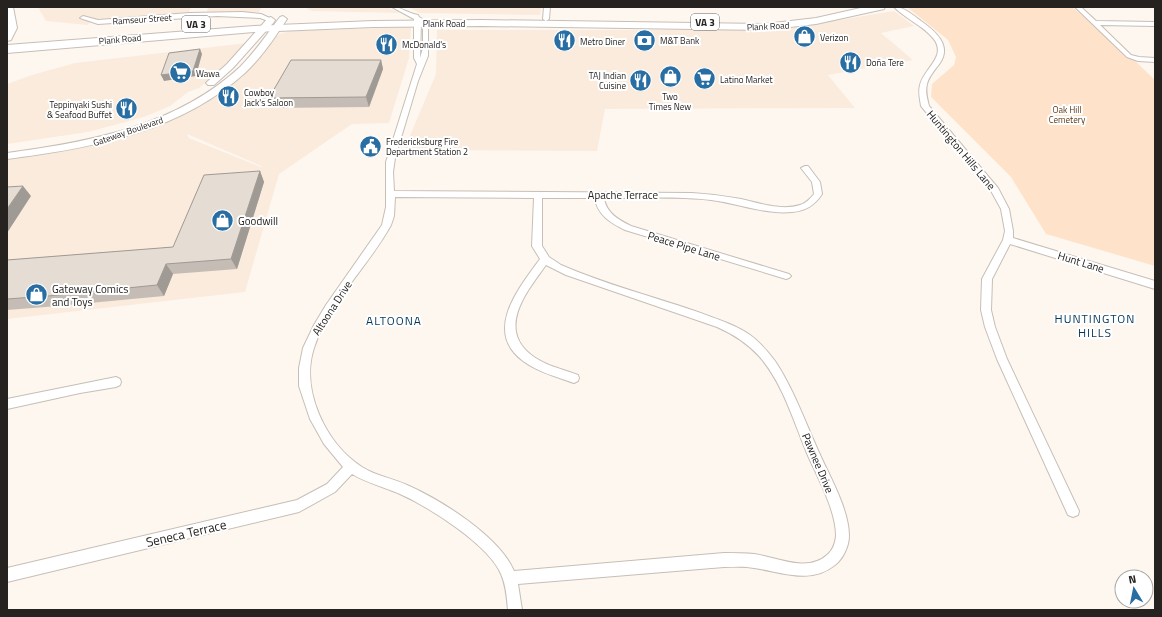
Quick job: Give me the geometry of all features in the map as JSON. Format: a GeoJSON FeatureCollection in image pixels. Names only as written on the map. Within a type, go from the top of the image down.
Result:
{"type":"FeatureCollection","features":[{"type":"Feature","properties":{"kind":"highway"},"geometry":{"type":"LineString","coordinates":[[7,39],[11,28],[8,7]]}},
{"type":"Feature","properties":{"kind":"highway","name":"Plank Road"},"geometry":{"type":"LineString","coordinates":[[7,39],[169,26],[546,19],[765,21],[810,16],[853,7]]}},
{"type":"Feature","properties":{"kind":"highway","name":"Plank Road"},"geometry":{"type":"LineString","coordinates":[[420,21],[765,27],[814,21],[880,7]]}},
{"type":"Feature","properties":{"kind":"highway"},"geometry":{"type":"LineString","coordinates":[[571,24],[587,20]]}},
{"type":"Feature","properties":{"kind":"highway"},"geometry":{"type":"LineString","coordinates":[[605,25],[607,22],[626,20]]}},
{"type":"Feature","properties":{"kind":"highway","name":"Plank Road"},"geometry":{"type":"LineString","coordinates":[[7,49],[274,24]]}},
{"type":"Feature","properties":{"kind":"highway"},"geometry":{"type":"LineString","coordinates":[[14,60],[56,50],[130,38]]}},
{"type":"Feature","properties":{"kind":"street"},"geometry":{"type":"LineString","coordinates":[[396,7],[420,21]]}},
{"type":"Feature","properties":{"kind":"street"},"geometry":{"type":"LineString","coordinates":[[546,19],[547,7]]}},
{"type":"Feature","properties":{"kind":"street","name":"Huntington Hills Lane"},"geometry":{"type":"LineString","coordinates":[[897,7],[933,35],[940,44],[942,55],[922,84],[922,98],[930,114],[1001,198],[1008,221],[1008,240],[987,279],[986,304],[990,328],[1002,359],[1073,511]]}},
{"type":"Feature","properties":{"kind":"street"},"geometry":{"type":"LineString","coordinates":[[1078,7],[1129,56],[1138,59],[1155,60]]}},
{"type":"Feature","properties":{"kind":"street","name":"Ramseur Street"},"geometry":{"type":"LineString","coordinates":[[83,18],[98,22],[183,16],[249,14],[263,15],[274,24]]}},
{"type":"Feature","properties":{"kind":"street","name":"Altoona Drive"},"geometry":{"type":"LineString","coordinates":[[420,21],[417,58],[420,63],[392,153],[389,174],[392,194],[391,213],[388,223],[316,330],[304,363],[305,387],[314,415],[325,435],[340,455],[352,466],[371,478],[407,490],[441,510],[494,551],[504,563],[510,578],[514,591],[515,610]]}},
{"type":"Feature","properties":{"kind":"street"},"geometry":{"type":"LineString","coordinates":[[1094,23],[1155,24]]}},
{"type":"Feature","properties":{"kind":"street","name":"Gateway Boulevard"},"geometry":{"type":"LineString","coordinates":[[7,148],[68,140],[98,134],[133,124],[163,112],[189,97],[218,77],[274,24]]}},
{"type":"Feature","properties":{"kind":"street","name":"Gateway Boulevard"},"geometry":{"type":"LineString","coordinates":[[7,156],[70,148],[102,141],[134,131],[173,115],[203,98],[236,75],[251,60],[274,24]]}},
{"type":"Feature","properties":{"kind":"street","name":"Apache Terrace"},"geometry":{"type":"LineString","coordinates":[[392,194],[706,197],[773,209],[788,210],[812,202],[818,194],[816,182],[805,168]]}},
{"type":"Feature","properties":{"kind":"street"},"geometry":{"type":"LineString","coordinates":[[538,195],[536,241],[540,253],[545,259],[515,303],[510,322],[510,332],[517,348],[524,356],[534,362],[574,378]]}},
{"type":"Feature","properties":{"kind":"street","name":"Peace Pipe Lane"},"geometry":{"type":"LineString","coordinates":[[599,195],[601,206],[606,214],[618,224],[786,276]]}},
{"type":"Feature","properties":{"kind":"street","name":"Hunt Lane"},"geometry":{"type":"LineString","coordinates":[[1008,240],[1155,285]]}},
{"type":"Feature","properties":{"kind":"street","name":"Pawnee Drive"},"geometry":{"type":"LineString","coordinates":[[510,578],[724,560],[754,561],[802,569],[812,569],[822,566],[832,560],[838,553],[843,538],[840,518],[793,406],[772,365],[754,344],[735,331],[719,324],[589,279],[555,266],[545,259]]}},
{"type":"Feature","properties":{"kind":"street"},"geometry":{"type":"LineString","coordinates":[[7,404],[80,388],[116,382]]}},
{"type":"Feature","properties":{"kind":"street","name":"Seneca Terrace"},"geometry":{"type":"LineString","coordinates":[[7,575],[299,506],[331,488],[352,466]]}},
{"type":"Feature","properties":{"kind":"shaded area"},"geometry":{"type":"Polygon","coordinates":[[[38,7],[191,7],[189,12],[95,19],[87,25],[46,21],[38,7]]]}},
{"type":"Feature","properties":{"kind":"shaded area"},"geometry":{"type":"Polygon","coordinates":[[[208,7],[262,7],[259,12],[207,12],[208,7]]]}},
{"type":"Feature","properties":{"kind":"shaded area"},"geometry":{"type":"Polygon","coordinates":[[[309,7],[387,7],[400,13],[313,11],[307,9],[309,7]]]}},
{"type":"Feature","properties":{"kind":"shaded area"},"geometry":{"type":"Polygon","coordinates":[[[408,7],[541,7],[540,15],[420,13],[408,7]]]}},
{"type":"Feature","properties":{"kind":"shaded area"},"geometry":{"type":"Polygon","coordinates":[[[894,11],[914,26],[881,33],[913,60],[828,75],[855,108],[605,109],[597,151],[404,150],[436,74],[437,30],[707,30],[791,28],[894,11]]]}},
{"type":"Feature","properties":{"kind":"shaded area"},"geometry":{"type":"Polygon","coordinates":[[[411,27],[409,58],[389,123],[352,124],[279,174],[245,292],[7,319],[7,159],[91,146],[136,133],[236,79],[274,37],[290,31],[411,27]],[[187,134],[189,138],[261,166],[187,134]]]}},
{"type":"Feature","properties":{"kind":"shaded area"},"geometry":{"type":"Polygon","coordinates":[[[247,43],[227,65],[199,88],[188,92],[170,106],[144,117],[88,132],[7,144],[7,84],[32,75],[75,63],[247,43]]]}},
{"type":"Feature","properties":{"kind":"green space","name":"Oak Hill Cemetery"},"geometry":{"type":"Polygon","coordinates":[[[907,7],[1072,7],[1128,54],[1155,80],[1155,266],[1046,234],[1011,177],[931,97],[932,84],[954,65],[956,57],[948,40],[907,7]]]}},
{"type":"Feature","properties":{"kind":"building"},"geometry":{"type":"Polygon","coordinates":[[[200,49],[193,71],[161,75],[169,53],[200,49]]]}},
{"type":"Feature","properties":{"kind":"building"},"geometry":{"type":"Polygon","coordinates":[[[291,60],[381,60],[366,97],[269,98],[291,60]]]}},
{"type":"Feature","properties":{"kind":"building"},"geometry":{"type":"Polygon","coordinates":[[[260,171],[231,259],[166,264],[157,285],[7,299],[7,260],[173,247],[204,175],[260,171]]]}},
{"type":"Feature","properties":{"kind":"building"},"geometry":{"type":"Polygon","coordinates":[[[23,186],[7,209],[7,187],[23,186]]]}},
{"type":"Feature","properties":{"kind":"place","name":"Verizon"},"geometry":{"type":"Point","coordinates":[804,37]}},
{"type":"Feature","properties":{"kind":"place","name":"M&T Bank"},"geometry":{"type":"Point","coordinates":[644,40]}},
{"type":"Feature","properties":{"kind":"place","name":"Metro Diner"},"geometry":{"type":"Point","coordinates":[564,41]}},
{"type":"Feature","properties":{"kind":"place","name":"McDonald's"},"geometry":{"type":"Point","coordinates":[387,44]}},
{"type":"Feature","properties":{"kind":"place","name":"Doña Tere"},"geometry":{"type":"Point","coordinates":[850,62]}},
{"type":"Feature","properties":{"kind":"place","name":"Wawa"},"geometry":{"type":"Point","coordinates":[181,73]}},
{"type":"Feature","properties":{"kind":"place","name":"Two Times New"},"geometry":{"type":"Point","coordinates":[670,77]}},
{"type":"Feature","properties":{"kind":"place","name":"Latino Market"},"geometry":{"type":"Point","coordinates":[704,79]}},
{"type":"Feature","properties":{"kind":"place","name":"TAJ Indian Cuisine"},"geometry":{"type":"Point","coordinates":[641,80]}},
{"type":"Feature","properties":{"kind":"place","name":"Cowboy Jack's Saloon"},"geometry":{"type":"Point","coordinates":[229,97]}},
{"type":"Feature","properties":{"kind":"place","name":"Teppinyaki Sushi & Seafood Buffet"},"geometry":{"type":"Point","coordinates":[127,109]}},
{"type":"Feature","properties":{"kind":"place","name":"Fredericksburg Fire Department Station 2"},"geometry":{"type":"Point","coordinates":[371,146]}},
{"type":"Feature","properties":{"kind":"place","name":"Goodwill"},"geometry":{"type":"Point","coordinates":[223,221]}},
{"type":"Feature","properties":{"kind":"place","name":"Gateway Comics and Toys"},"geometry":{"type":"Point","coordinates":[36,295]}},
{"type":"Feature","properties":{"kind":"district","name":"ALTOONA"},"geometry":{"type":"Point","coordinates":[394,320]}},
{"type":"Feature","properties":{"kind":"district","name":"HUNTINGTON HILLS"},"geometry":{"type":"Point","coordinates":[1095,325]}}]}
